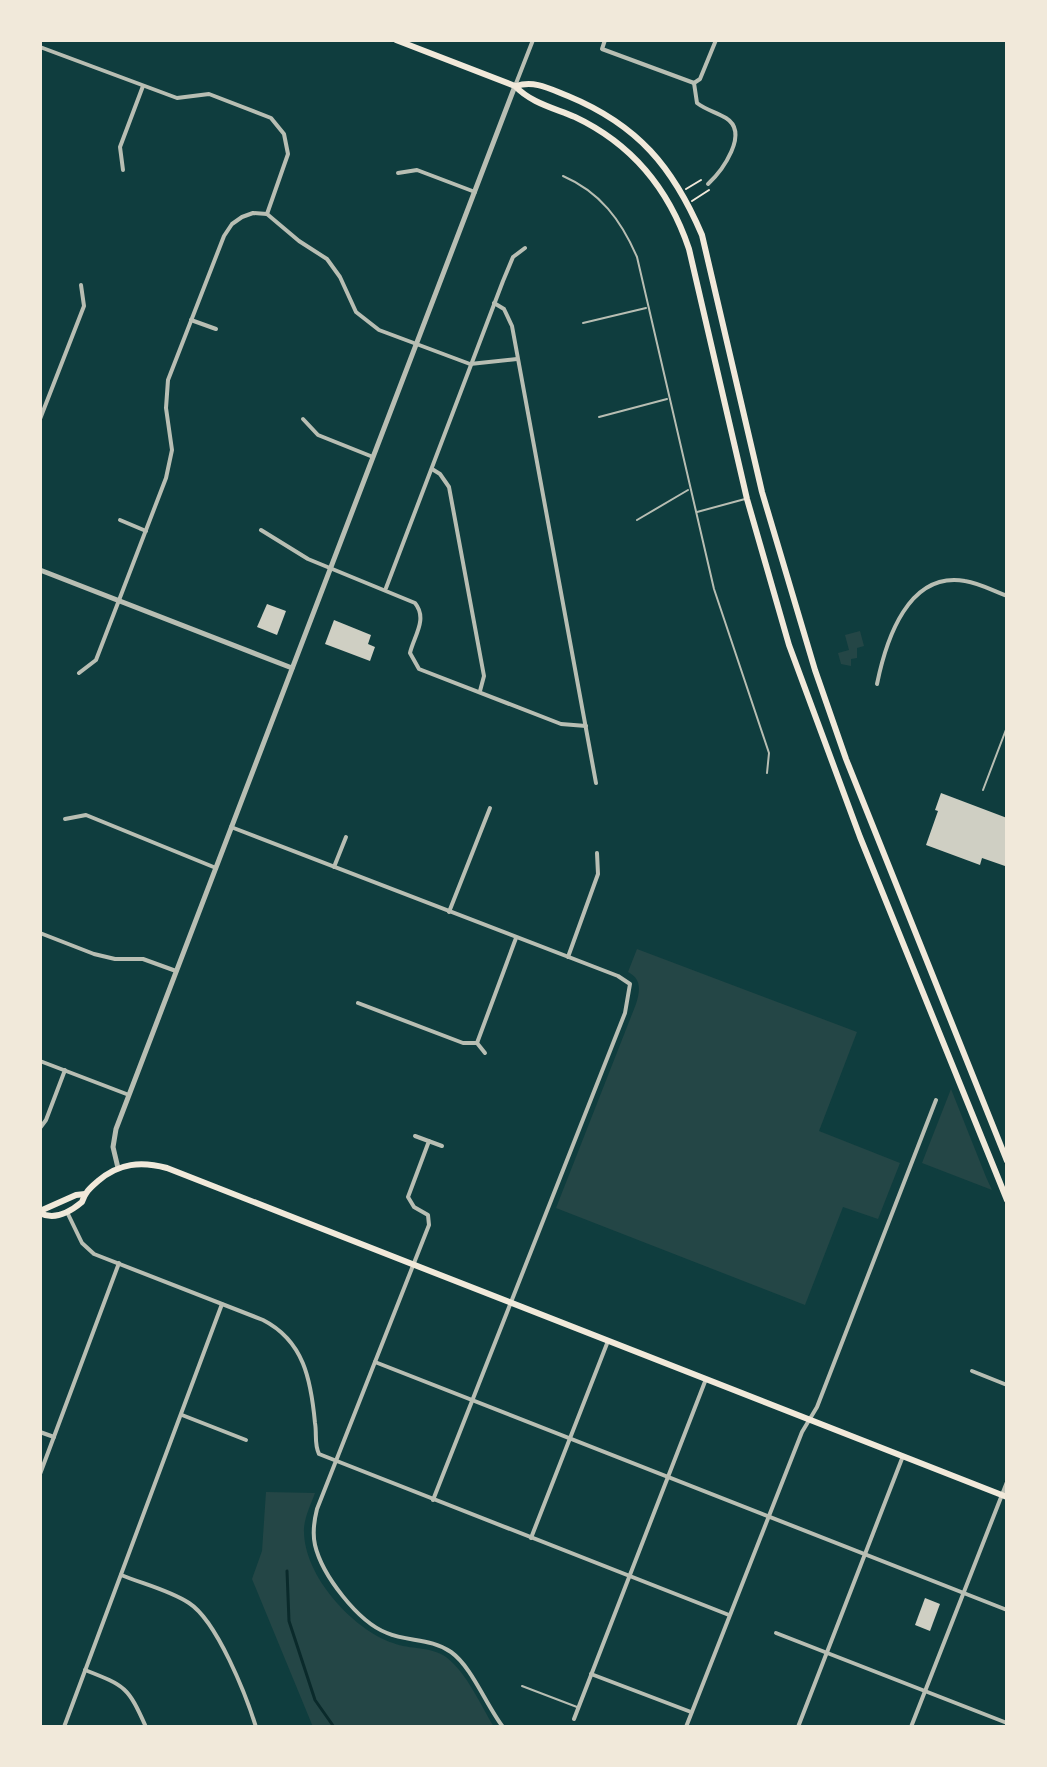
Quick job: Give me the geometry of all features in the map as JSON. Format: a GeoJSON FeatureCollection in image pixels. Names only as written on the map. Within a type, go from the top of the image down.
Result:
{"type":"FeatureCollection","features":[{"type":"Feature","properties":{"kind":"main road"},"geometry":{"type":"LineString","coordinates":[[396,40],[515,86],[525,97],[580,120],[612,138],[654,178],[675,213],[689,249],[747,499],[789,645],[824,745],[1007,1200]]}},
{"type":"Feature","properties":{"kind":"main road"},"geometry":{"type":"LineString","coordinates":[[515,86],[531,82],[589,105],[618,122],[660,160],[688,203],[702,235],[762,492],[815,670],[846,759],[1007,1161]]}},
{"type":"Feature","properties":{"kind":"main road"},"geometry":{"type":"LineString","coordinates":[[85,1194],[76,1195],[40,1212],[47,1217],[67,1212],[82,1202],[85,1194],[103,1177],[118,1168],[145,1163],[167,1168],[1004,1496]]}},
{"type":"Feature","properties":{"kind":"street"},"geometry":{"type":"LineString","coordinates":[[118,1168],[113,1138],[533,40]]}},
{"type":"Feature","properties":{"kind":"street"},"geometry":{"type":"LineString","coordinates":[[605,40],[602,49],[694,83]]}},
{"type":"Feature","properties":{"kind":"street"},"geometry":{"type":"LineString","coordinates":[[694,83],[700,79],[716,40]]}},
{"type":"Feature","properties":{"kind":"street"},"geometry":{"type":"LineString","coordinates":[[40,47],[177,98],[213,95],[271,118],[287,144],[288,154],[267,214]]}},
{"type":"Feature","properties":{"kind":"street"},"geometry":{"type":"LineString","coordinates":[[694,83],[697,103],[730,120],[736,135],[733,147],[708,184]]}},
{"type":"Feature","properties":{"kind":"street"},"geometry":{"type":"LineString","coordinates":[[123,170],[120,147],[143,86]]}},
{"type":"Feature","properties":{"kind":"street"},"geometry":{"type":"LineString","coordinates":[[398,173],[417,170],[475,192]]}},
{"type":"Feature","properties":{"kind":"street"},"geometry":{"type":"LineString","coordinates":[[79,673],[96,660],[146,531],[171,460],[172,440],[166,408],[168,380],[224,236],[242,217],[253,213],[267,214],[327,259],[340,277],[351,305],[365,321],[379,330],[470,364],[517,359]]}},
{"type":"Feature","properties":{"kind":"street"},"geometry":{"type":"LineString","coordinates":[[386,589],[494,303],[513,257],[525,248]]}},
{"type":"Feature","properties":{"kind":"street"},"geometry":{"type":"LineString","coordinates":[[40,419],[84,306],[81,285]]}},
{"type":"Feature","properties":{"kind":"street"},"geometry":{"type":"LineString","coordinates":[[494,303],[508,315],[596,783]]}},
{"type":"Feature","properties":{"kind":"street"},"geometry":{"type":"LineString","coordinates":[[191,320],[216,329]]}},
{"type":"Feature","properties":{"kind":"street"},"geometry":{"type":"LineString","coordinates":[[303,419],[318,435],[373,457]]}},
{"type":"Feature","properties":{"kind":"street"},"geometry":{"type":"LineString","coordinates":[[432,469],[449,487],[484,676],[479,692]]}},
{"type":"Feature","properties":{"kind":"street"},"geometry":{"type":"LineString","coordinates":[[120,520],[146,531]]}},
{"type":"Feature","properties":{"kind":"street"},"geometry":{"type":"LineString","coordinates":[[261,530],[297,553],[411,600],[421,611],[410,653],[416,666],[561,724],[586,726]]}},
{"type":"Feature","properties":{"kind":"street"},"geometry":{"type":"LineString","coordinates":[[40,570],[292,668]]}},
{"type":"Feature","properties":{"kind":"street"},"geometry":{"type":"LineString","coordinates":[[877,684],[901,616],[918,592],[935,583],[954,580],[972,582],[1007,596]]}},
{"type":"Feature","properties":{"kind":"street"},"geometry":{"type":"LineString","coordinates":[[449,912],[490,808]]}},
{"type":"Feature","properties":{"kind":"street"},"geometry":{"type":"LineString","coordinates":[[65,819],[86,815],[216,868]]}},
{"type":"Feature","properties":{"kind":"street"},"geometry":{"type":"LineString","coordinates":[[231,827],[618,976],[630,984],[625,1013],[433,1500]]}},
{"type":"Feature","properties":{"kind":"street"},"geometry":{"type":"LineString","coordinates":[[334,867],[346,837]]}},
{"type":"Feature","properties":{"kind":"street"},"geometry":{"type":"LineString","coordinates":[[568,957],[598,874],[597,853]]}},
{"type":"Feature","properties":{"kind":"street"},"geometry":{"type":"LineString","coordinates":[[40,933],[104,957],[143,959],[176,971]]}},
{"type":"Feature","properties":{"kind":"street"},"geometry":{"type":"LineString","coordinates":[[477,1043],[516,938]]}},
{"type":"Feature","properties":{"kind":"street"},"geometry":{"type":"LineString","coordinates":[[358,1003],[463,1043],[477,1043]]}},
{"type":"Feature","properties":{"kind":"street"},"geometry":{"type":"LineString","coordinates":[[477,1043],[485,1053]]}},
{"type":"Feature","properties":{"kind":"street"},"geometry":{"type":"LineString","coordinates":[[40,1061],[129,1095]]}},
{"type":"Feature","properties":{"kind":"street"},"geometry":{"type":"LineString","coordinates":[[40,1128],[65,1070]]}},
{"type":"Feature","properties":{"kind":"street"},"geometry":{"type":"LineString","coordinates":[[686,1727],[768,1516],[822,1393],[936,1100]]}},
{"type":"Feature","properties":{"kind":"street"},"geometry":{"type":"LineString","coordinates":[[415,1136],[442,1146]]}},
{"type":"Feature","properties":{"kind":"street"},"geometry":{"type":"LineString","coordinates":[[429,1141],[408,1197],[409,1202],[425,1212],[429,1220],[314,1526],[317,1551],[353,1609],[366,1622],[394,1636],[433,1643],[457,1657],[503,1727]]}},
{"type":"Feature","properties":{"kind":"street"},"geometry":{"type":"LineString","coordinates":[[67,1212],[87,1248],[275,1326],[294,1343],[305,1365],[315,1420],[316,1450],[322,1456],[729,1615]]}},
{"type":"Feature","properties":{"kind":"street"},"geometry":{"type":"LineString","coordinates":[[40,1474],[119,1263]]}},
{"type":"Feature","properties":{"kind":"street"},"geometry":{"type":"LineString","coordinates":[[64,1727],[222,1304]]}},
{"type":"Feature","properties":{"kind":"street"},"geometry":{"type":"LineString","coordinates":[[531,1538],[608,1341]]}},
{"type":"Feature","properties":{"kind":"street"},"geometry":{"type":"LineString","coordinates":[[375,1362],[1007,1610]]}},
{"type":"Feature","properties":{"kind":"street"},"geometry":{"type":"LineString","coordinates":[[972,1371],[1007,1385]]}},
{"type":"Feature","properties":{"kind":"street"},"geometry":{"type":"LineString","coordinates":[[574,1719],[706,1379]]}},
{"type":"Feature","properties":{"kind":"street"},"geometry":{"type":"LineString","coordinates":[[182,1415],[246,1440]]}},
{"type":"Feature","properties":{"kind":"street"},"geometry":{"type":"LineString","coordinates":[[40,1432],[54,1437]]}},
{"type":"Feature","properties":{"kind":"street"},"geometry":{"type":"LineString","coordinates":[[798,1727],[903,1456]]}},
{"type":"Feature","properties":{"kind":"street"},"geometry":{"type":"LineString","coordinates":[[911,1727],[1007,1482]]}},
{"type":"Feature","properties":{"kind":"street"},"geometry":{"type":"LineString","coordinates":[[121,1575],[179,1598],[197,1610],[218,1637],[256,1727]]}},
{"type":"Feature","properties":{"kind":"street"},"geometry":{"type":"LineString","coordinates":[[776,1633],[1007,1723]]}},
{"type":"Feature","properties":{"kind":"street"},"geometry":{"type":"LineString","coordinates":[[85,1670],[123,1686],[146,1727]]}},
{"type":"Feature","properties":{"kind":"street"},"geometry":{"type":"LineString","coordinates":[[591,1674],[691,1712]]}},
{"type":"Feature","properties":{"kind":"lane"},"geometry":{"type":"LineString","coordinates":[[563,176],[599,197],[617,219],[637,257],[714,589],[769,753],[767,773]]}},
{"type":"Feature","properties":{"kind":"lane"},"geometry":{"type":"LineString","coordinates":[[583,323],[648,308]]}},
{"type":"Feature","properties":{"kind":"lane"},"geometry":{"type":"LineString","coordinates":[[599,417],[669,399]]}},
{"type":"Feature","properties":{"kind":"lane"},"geometry":{"type":"LineString","coordinates":[[637,520],[689,489]]}},
{"type":"Feature","properties":{"kind":"lane"},"geometry":{"type":"LineString","coordinates":[[696,513],[747,499]]}},
{"type":"Feature","properties":{"kind":"lane"},"geometry":{"type":"LineString","coordinates":[[983,790],[1007,727]]}},
{"type":"Feature","properties":{"kind":"lane"},"geometry":{"type":"LineString","coordinates":[[522,1686],[578,1707]]}},
{"type":"Feature","properties":{"kind":"path"},"geometry":{"type":"LineString","coordinates":[[681,191],[703,179],[708,184],[710,191],[688,203]]}},
{"type":"Feature","properties":{"kind":"shaded area"},"geometry":{"type":"Polygon","coordinates":[[[860,631],[864,646],[857,648],[857,658],[851,659],[851,666],[841,664],[838,653],[849,650],[845,635],[860,631]]]}},
{"type":"Feature","properties":{"kind":"shaded area"},"geometry":{"type":"Polygon","coordinates":[[[637,949],[857,1032],[819,1131],[900,1163],[878,1219],[843,1207],[805,1305],[556,1208],[636,1004],[639,986],[636,978],[628,972],[637,949]]]}},
{"type":"Feature","properties":{"kind":"shaded area"},"geometry":{"type":"Polygon","coordinates":[[[951,1089],[986,1177],[992,1190],[922,1163],[951,1089]]]}},
{"type":"Feature","properties":{"kind":"shaded area"},"geometry":{"type":"Polygon","coordinates":[[[266,1492],[315,1493],[304,1528],[306,1546],[320,1581],[332,1598],[346,1613],[377,1636],[446,1657],[467,1680],[494,1727],[313,1727],[252,1579],[262,1551],[266,1492]]]}},
{"type":"Feature","properties":{"kind":"building"},"geometry":{"type":"Polygon","coordinates":[[[267,604],[286,611],[277,635],[257,627],[267,604]]]}},
{"type":"Feature","properties":{"kind":"building"},"geometry":{"type":"Polygon","coordinates":[[[334,620],[371,635],[368,644],[375,647],[370,661],[325,644],[334,620]]]}},
{"type":"Feature","properties":{"kind":"building"},"geometry":{"type":"Polygon","coordinates":[[[941,793],[1007,818],[1005,866],[982,858],[980,865],[926,845],[941,793]]]}},
{"type":"Feature","properties":{"kind":"building"},"geometry":{"type":"Polygon","coordinates":[[[925,1598],[940,1604],[930,1631],[915,1625],[925,1598]]]}},
{"type":"Feature","properties":{"kind":"waterway"},"geometry":{"type":"LineString","coordinates":[[287,1571],[289,1621],[315,1700],[334,1727]]}}]}
